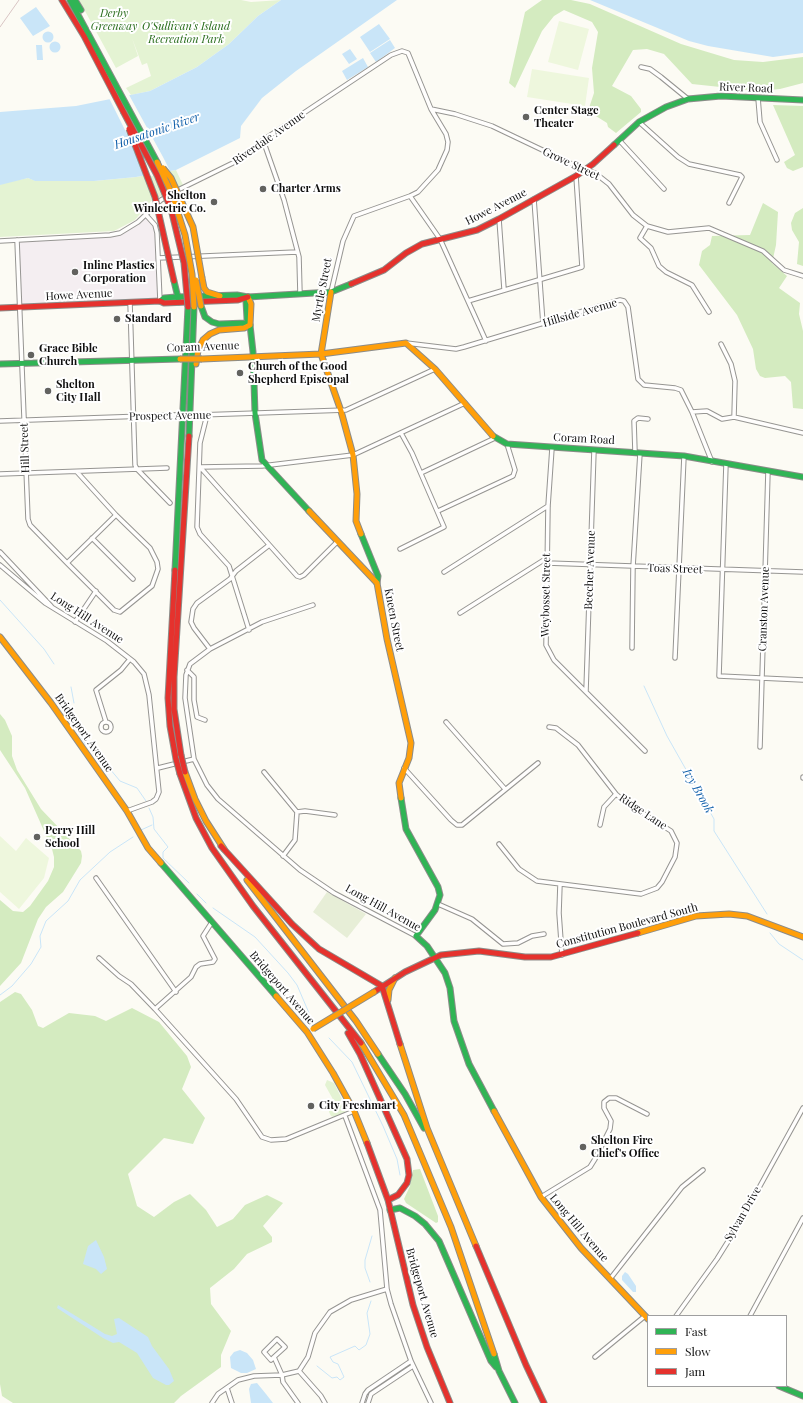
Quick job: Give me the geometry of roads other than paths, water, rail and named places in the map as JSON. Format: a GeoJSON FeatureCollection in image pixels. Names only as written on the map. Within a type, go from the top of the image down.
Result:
{"type":"FeatureCollection","features":[{"type":"Feature","properties":{"kind":"main road"},"geometry":{"type":"LineString","coordinates":[[62,0],[95,50],[158,162],[175,204],[193,261],[200,306],[205,316],[212,322],[219,324],[247,323],[250,325]]}},
{"type":"Feature","properties":{"kind":"main road"},"geometry":{"type":"LineString","coordinates":[[70,0],[123,111],[157,175],[171,209],[184,263],[191,307],[168,698],[170,726],[176,759],[195,799],[221,846],[356,1021],[405,1094],[442,1161]]}},
{"type":"Feature","properties":{"kind":"main road"},"geometry":{"type":"LineString","coordinates":[[75,0],[95,50]]}},
{"type":"Feature","properties":{"kind":"main road","name":"River Road"},"geometry":{"type":"LineString","coordinates":[[688,99],[721,96],[803,100]]}},
{"type":"Feature","properties":{"kind":"main road","name":"Howe Avenue"},"geometry":{"type":"LineString","coordinates":[[177,300],[220,296],[248,297],[331,292],[384,270],[414,248],[440,239],[477,230],[499,219],[576,176],[620,140],[639,122],[666,107],[688,99]]}},
{"type":"Feature","properties":{"kind":"main road"},"geometry":{"type":"LineString","coordinates":[[123,111],[155,197],[177,300]]}},
{"type":"Feature","properties":{"kind":"main road"},"geometry":{"type":"LineString","coordinates":[[158,162],[171,178],[190,220],[198,245],[205,291],[210,294],[220,296]]}},
{"type":"Feature","properties":{"kind":"main road"},"geometry":{"type":"LineString","coordinates":[[188,249],[191,307],[191,396],[174,677],[174,709],[177,737],[181,755],[182,773],[196,818],[212,848],[253,906],[364,1046],[404,1115],[451,1227],[488,1332],[499,1370],[515,1403]]}},
{"type":"Feature","properties":{"kind":"main road","name":"Myrtle Street"},"geometry":{"type":"LineString","coordinates":[[331,292],[321,354],[341,411],[353,455],[357,494],[356,521],[358,530],[378,576],[377,583]]}},
{"type":"Feature","properties":{"kind":"main road","name":"Howe Avenue"},"geometry":{"type":"LineString","coordinates":[[0,308],[160,301],[164,298],[177,300],[238,300],[248,297]]}},
{"type":"Feature","properties":{"kind":"main road","name":"Kneen Street"},"geometry":{"type":"LineString","coordinates":[[248,297],[250,300],[255,413],[261,458],[266,466],[377,583],[391,656],[411,743],[409,758],[404,768],[400,783],[406,830],[438,887],[440,894],[438,904]]}},
{"type":"Feature","properties":{"kind":"main road"},"geometry":{"type":"LineString","coordinates":[[191,396],[198,350],[203,340],[220,330],[244,328],[250,325]]}},
{"type":"Feature","properties":{"kind":"main road","name":"Coram Avenue"},"geometry":{"type":"LineString","coordinates":[[0,364],[132,359],[202,359],[321,354],[406,343]]}},
{"type":"Feature","properties":{"kind":"main road","name":"Coram Road"},"geometry":{"type":"LineString","coordinates":[[406,343],[435,369],[495,438],[507,444],[684,456],[803,477]]}},
{"type":"Feature","properties":{"kind":"main road","name":"Bridgeport Avenue"},"geometry":{"type":"LineString","coordinates":[[0,638],[51,703],[126,811],[148,848],[307,1032],[334,1073],[354,1111],[375,1161],[388,1200],[414,1311],[450,1403]]}},
{"type":"Feature","properties":{"kind":"main road"},"geometry":{"type":"LineString","coordinates":[[221,846],[313,944],[332,958],[382,986],[421,1111],[526,1365],[544,1403]]}},
{"type":"Feature","properties":{"kind":"main road"},"geometry":{"type":"LineString","coordinates":[[416,936],[438,904]]}},
{"type":"Feature","properties":{"kind":"main road","name":"Constitution Boulevard South"},"geometry":{"type":"LineString","coordinates":[[307,1032],[395,978],[435,957],[467,951],[534,957],[562,955],[673,922],[714,914],[747,916],[803,936]]}},
{"type":"Feature","properties":{"kind":"main road","name":"Long Hill Avenue"},"geometry":{"type":"LineString","coordinates":[[416,936],[435,957],[445,974],[450,988],[454,1021],[469,1064],[540,1197],[561,1225],[646,1317]]}},
{"type":"Feature","properties":{"kind":"main road"},"geometry":{"type":"LineString","coordinates":[[388,1004],[389,990],[395,978]]}},
{"type":"Feature","properties":{"kind":"main road"},"geometry":{"type":"LineString","coordinates":[[334,1009],[360,1054],[407,1159],[409,1175],[407,1183],[398,1196],[388,1200]]}},
{"type":"Feature","properties":{"kind":"main road"},"geometry":{"type":"LineString","coordinates":[[390,1210],[400,1208],[415,1216],[425,1224],[439,1241],[491,1361],[499,1370]]}},
{"type":"Feature","properties":{"kind":"main road"},"geometry":{"type":"LineString","coordinates":[[781,1387],[803,1396]]}},
{"type":"Feature","properties":{"kind":"street","name":"Riverdale Avenue"},"geometry":{"type":"LineString","coordinates":[[0,241],[110,235],[129,228],[146,215],[161,200],[243,158],[263,140],[391,55],[404,51],[410,57]]}},
{"type":"Feature","properties":{"kind":"street","name":"Myrtle Street"},"geometry":{"type":"LineString","coordinates":[[331,292],[343,241],[348,226],[354,216],[410,196],[424,186],[438,170],[447,150],[448,142],[446,134],[430,109],[410,57]]}},
{"type":"Feature","properties":{"kind":"street"},"geometry":{"type":"LineString","coordinates":[[641,66],[661,77],[688,99]]}},
{"type":"Feature","properties":{"kind":"street"},"geometry":{"type":"LineString","coordinates":[[758,98],[760,122],[777,160]]}},
{"type":"Feature","properties":{"kind":"street","name":"Grove Street"},"geometry":{"type":"LineString","coordinates":[[430,109],[455,114],[492,126],[595,173],[609,184],[633,215],[647,226],[668,232],[709,228],[769,254],[784,270],[803,276]]}},
{"type":"Feature","properties":{"kind":"street"},"geometry":{"type":"LineString","coordinates":[[639,122],[678,157],[689,164],[740,175],[742,177],[729,203]]}},
{"type":"Feature","properties":{"kind":"street"},"geometry":{"type":"LineString","coordinates":[[263,140],[284,200],[299,257],[300,294]]}},
{"type":"Feature","properties":{"kind":"street"},"geometry":{"type":"LineString","coordinates":[[620,140],[664,189]]}},
{"type":"Feature","properties":{"kind":"street"},"geometry":{"type":"LineString","coordinates":[[468,301],[504,289],[582,267],[576,176]]}},
{"type":"Feature","properties":{"kind":"street"},"geometry":{"type":"LineString","coordinates":[[410,196],[440,239],[486,341]]}},
{"type":"Feature","properties":{"kind":"street"},"geometry":{"type":"LineString","coordinates":[[534,199],[543,324]]}},
{"type":"Feature","properties":{"kind":"street"},"geometry":{"type":"LineString","coordinates":[[146,215],[155,225],[160,301]]}},
{"type":"Feature","properties":{"kind":"street"},"geometry":{"type":"LineString","coordinates":[[499,219],[504,289]]}},
{"type":"Feature","properties":{"kind":"street"},"geometry":{"type":"LineString","coordinates":[[647,226],[640,238],[651,248],[659,266],[666,272],[692,285],[709,312]]}},
{"type":"Feature","properties":{"kind":"street","name":"Hill Street"},"geometry":{"type":"LineString","coordinates":[[17,240],[26,473],[26,511],[29,522],[114,610],[120,612],[145,593],[154,581],[158,569],[154,554],[116,515]]}},
{"type":"Feature","properties":{"kind":"street"},"geometry":{"type":"LineString","coordinates":[[158,258],[297,252]]}},
{"type":"Feature","properties":{"kind":"street","name":"Hillside Avenue"},"geometry":{"type":"LineString","coordinates":[[406,343],[456,349],[620,300],[624,301],[628,307],[638,380],[644,385],[681,390],[692,412],[712,462]]}},
{"type":"Feature","properties":{"kind":"street"},"geometry":{"type":"LineString","coordinates":[[130,302],[133,416],[137,469],[170,503]]}},
{"type":"Feature","properties":{"kind":"street"},"geometry":{"type":"LineString","coordinates":[[721,344],[731,364],[735,381],[734,418]]}},
{"type":"Feature","properties":{"kind":"street","name":"Prospect Avenue"},"geometry":{"type":"LineString","coordinates":[[0,421],[341,411],[435,369]]}},
{"type":"Feature","properties":{"kind":"street"},"geometry":{"type":"LineString","coordinates":[[200,467],[266,466],[353,455],[465,403]]}},
{"type":"Feature","properties":{"kind":"street"},"geometry":{"type":"LineString","coordinates":[[692,412],[707,411],[722,419],[734,418],[803,433]]}},
{"type":"Feature","properties":{"kind":"street"},"geometry":{"type":"LineString","coordinates":[[207,415],[200,443],[197,527],[200,534],[229,566],[249,630]]}},
{"type":"Feature","properties":{"kind":"street"},"geometry":{"type":"LineString","coordinates":[[632,648],[637,453],[634,421],[638,418],[648,419]]}},
{"type":"Feature","properties":{"kind":"street"},"geometry":{"type":"LineString","coordinates":[[400,549],[442,530],[444,527],[442,519],[421,473],[401,433]]}},
{"type":"Feature","properties":{"kind":"street"},"geometry":{"type":"LineString","coordinates":[[421,473],[495,438]]}},
{"type":"Feature","properties":{"kind":"street"},"geometry":{"type":"LineString","coordinates":[[438,511],[513,476],[514,470],[507,444]]}},
{"type":"Feature","properties":{"kind":"street","name":"Weybosset Street"},"geometry":{"type":"LineString","coordinates":[[552,448],[548,506],[546,646],[554,660],[646,751]]}},
{"type":"Feature","properties":{"kind":"street","name":"Beecher Avenue"},"geometry":{"type":"LineString","coordinates":[[586,691],[594,450]]}},
{"type":"Feature","properties":{"kind":"street"},"geometry":{"type":"LineString","coordinates":[[675,658],[684,456]]}},
{"type":"Feature","properties":{"kind":"street"},"geometry":{"type":"LineString","coordinates":[[726,464],[719,676],[803,680]]}},
{"type":"Feature","properties":{"kind":"street"},"geometry":{"type":"LineString","coordinates":[[200,467],[268,546],[297,576],[300,577],[304,575],[337,542]]}},
{"type":"Feature","properties":{"kind":"street"},"geometry":{"type":"LineString","coordinates":[[0,474],[167,468]]}},
{"type":"Feature","properties":{"kind":"street","name":"Cranston Avenue"},"geometry":{"type":"LineString","coordinates":[[760,747],[768,471]]}},
{"type":"Feature","properties":{"kind":"street"},"geometry":{"type":"LineString","coordinates":[[67,563],[116,515],[77,472]]}},
{"type":"Feature","properties":{"kind":"street"},"geometry":{"type":"LineString","coordinates":[[444,572],[548,506]]}},
{"type":"Feature","properties":{"kind":"street"},"geometry":{"type":"LineString","coordinates":[[92,538],[133,579]]}},
{"type":"Feature","properties":{"kind":"street"},"geometry":{"type":"LineString","coordinates":[[210,649],[194,628],[191,615],[197,603],[233,576],[236,571],[268,546]]}},
{"type":"Feature","properties":{"kind":"street"},"geometry":{"type":"LineString","coordinates":[[0,552],[46,598],[53,608]]}},
{"type":"Feature","properties":{"kind":"street"},"geometry":{"type":"LineString","coordinates":[[460,613],[547,558]]}},
{"type":"Feature","properties":{"kind":"street","name":"Toas Street"},"geometry":{"type":"LineString","coordinates":[[547,564],[803,572]]}},
{"type":"Feature","properties":{"kind":"street","name":"Long Hill Avenue"},"geometry":{"type":"LineString","coordinates":[[0,565],[53,608],[104,639],[140,668],[147,683],[158,768],[159,795],[152,802],[126,811]]}},
{"type":"Feature","properties":{"kind":"street"},"geometry":{"type":"LineString","coordinates":[[75,622],[96,591]]}},
{"type":"Feature","properties":{"kind":"street"},"geometry":{"type":"LineString","coordinates":[[205,720],[197,716],[194,700],[194,677],[187,670],[193,661],[210,649],[276,617],[313,605]]}},
{"type":"Feature","properties":{"kind":"street"},"geometry":{"type":"LineString","coordinates":[[106,722],[96,690],[121,670],[130,659]]}},
{"type":"Feature","properties":{"kind":"street","name":"Long Hill Avenue"},"geometry":{"type":"LineString","coordinates":[[187,670],[185,698],[194,759],[207,785],[218,799],[300,870],[334,893],[416,936]]}},
{"type":"Feature","properties":{"kind":"street"},"geometry":{"type":"LineString","coordinates":[[446,722],[505,789]]}},
{"type":"Feature","properties":{"kind":"street","name":"Ridge Lane"},"geometry":{"type":"LineString","coordinates":[[499,844],[519,869],[537,881],[641,894],[651,892],[662,882],[675,857],[677,850],[675,837],[665,826],[636,809],[616,794],[578,745],[556,728],[549,727]]}},
{"type":"Feature","properties":{"kind":"street"},"geometry":{"type":"LineString","coordinates":[[158,768],[194,759]]}},
{"type":"Feature","properties":{"kind":"street"},"geometry":{"type":"LineString","coordinates":[[404,768],[451,820],[457,825],[462,825],[469,821],[505,789],[538,764]]}},
{"type":"Feature","properties":{"kind":"street"},"geometry":{"type":"LineString","coordinates":[[264,772],[297,812],[295,840],[283,856]]}},
{"type":"Feature","properties":{"kind":"street"},"geometry":{"type":"LineString","coordinates":[[600,825],[604,807],[616,794]]}},
{"type":"Feature","properties":{"kind":"street"},"geometry":{"type":"LineString","coordinates":[[297,812],[304,811],[335,815]]}},
{"type":"Feature","properties":{"kind":"street"},"geometry":{"type":"LineString","coordinates":[[96,878],[176,992]]}},
{"type":"Feature","properties":{"kind":"street"},"geometry":{"type":"LineString","coordinates":[[560,884],[559,913],[562,955]]}},
{"type":"Feature","properties":{"kind":"street"},"geometry":{"type":"LineString","coordinates":[[438,904],[472,919],[503,944],[518,943],[532,936],[544,934]]}},
{"type":"Feature","properties":{"kind":"street"},"geometry":{"type":"LineString","coordinates":[[155,1009],[176,992],[194,974],[196,967],[200,964],[213,962],[215,959],[203,936],[212,922]]}},
{"type":"Feature","properties":{"kind":"street"},"geometry":{"type":"LineString","coordinates":[[99,958],[119,976],[131,984],[155,1009],[236,1099],[262,1137],[271,1140],[286,1139],[354,1111]]}},
{"type":"Feature","properties":{"kind":"street"},"geometry":{"type":"LineString","coordinates":[[540,1197],[590,1167],[610,1129],[611,1121],[604,1108],[604,1102],[609,1098],[616,1098],[647,1114]]}},
{"type":"Feature","properties":{"kind":"street","name":"Sylvan Drive"},"geometry":{"type":"LineString","coordinates":[[677,1315],[739,1224],[803,1108]]}},
{"type":"Feature","properties":{"kind":"street"},"geometry":{"type":"LineString","coordinates":[[345,1116],[380,1210],[387,1289],[411,1361],[431,1403]]}},
{"type":"Feature","properties":{"kind":"street"},"geometry":{"type":"LineString","coordinates":[[610,1279],[682,1187],[703,1170]]}},
{"type":"Feature","properties":{"kind":"street"},"geometry":{"type":"LineString","coordinates":[[751,1315],[803,1218]]}},
{"type":"Feature","properties":{"kind":"street"},"geometry":{"type":"LineString","coordinates":[[212,1403],[218,1394],[238,1380],[254,1376],[282,1375],[299,1371],[308,1357],[315,1333],[330,1312],[351,1300],[387,1289]]}},
{"type":"Feature","properties":{"kind":"street"},"geometry":{"type":"LineString","coordinates":[[595,1357],[646,1317]]}},
{"type":"Feature","properties":{"kind":"street"},"geometry":{"type":"LineString","coordinates":[[277,1339],[285,1346],[274,1357],[271,1360],[264,1352],[277,1339]]}},
{"type":"Feature","properties":{"kind":"street"},"geometry":{"type":"LineString","coordinates":[[274,1357],[282,1375],[283,1382],[298,1403]]}},
{"type":"Feature","properties":{"kind":"street"},"geometry":{"type":"LineString","coordinates":[[368,1403],[370,1392],[411,1361]]}},
{"type":"Feature","properties":{"kind":"street"},"geometry":{"type":"LineString","coordinates":[[362,1403],[365,1394],[413,1366]]}},
{"type":"Feature","properties":{"kind":"street"},"geometry":{"type":"LineString","coordinates":[[299,1371],[321,1396],[325,1403]]}},
{"type":"Feature","properties":{"kind":"street"},"geometry":{"type":"LineString","coordinates":[[226,1388],[232,1403]]}},
{"type":"Feature","properties":{"kind":"water","name":"Housatonic River"},"geometry":{"type":"Polygon","coordinates":[[[281,0],[397,0],[296,71],[262,98],[241,126],[240,138],[176,170],[136,177],[94,181],[35,181],[28,178],[0,185],[0,112],[76,106],[150,91],[197,67],[229,44],[258,16],[281,0]]]}},
{"type":"Feature","properties":{"kind":"water"},"geometry":{"type":"Polygon","coordinates":[[[590,0],[803,0],[803,53],[773,57],[708,46],[689,41],[590,0]]]}},
{"type":"Feature","properties":{"kind":"water"},"geometry":{"type":"Polygon","coordinates":[[[36,7],[50,26],[33,36],[20,18],[36,7]]]}},
{"type":"Feature","properties":{"kind":"water"},"geometry":{"type":"Polygon","coordinates":[[[379,24],[390,39],[370,52],[360,37],[379,24]]]}},
{"type":"Feature","properties":{"kind":"water"},"geometry":{"type":"Polygon","coordinates":[[[46,32],[50,32],[52,33],[52,41],[46,42],[43,39],[43,35],[46,32]]]}},
{"type":"Feature","properties":{"kind":"water"},"geometry":{"type":"Polygon","coordinates":[[[390,40],[395,48],[376,62],[370,53],[390,40]]]}},
{"type":"Feature","properties":{"kind":"water"},"geometry":{"type":"Polygon","coordinates":[[[53,42],[57,42],[59,43],[59,51],[53,52],[50,49],[50,45],[53,42]]]}},
{"type":"Feature","properties":{"kind":"water"},"geometry":{"type":"Polygon","coordinates":[[[36,45],[42,45],[43,60],[37,60],[36,45]]]}},
{"type":"Feature","properties":{"kind":"water"},"geometry":{"type":"Polygon","coordinates":[[[350,49],[357,59],[349,64],[342,54],[350,49]]]}},
{"type":"Feature","properties":{"kind":"water"},"geometry":{"type":"Polygon","coordinates":[[[363,58],[368,67],[347,80],[342,71],[363,58]]]}},
{"type":"Feature","properties":{"kind":"water"},"geometry":{"type":"Polygon","coordinates":[[[96,1240],[104,1257],[107,1269],[101,1274],[96,1269],[83,1264],[88,1246],[96,1240]]]}},
{"type":"Feature","properties":{"kind":"water"},"geometry":{"type":"Polygon","coordinates":[[[625,1272],[636,1286],[636,1292],[633,1292],[622,1280],[622,1276],[625,1272]]]}},
{"type":"Feature","properties":{"kind":"water"},"geometry":{"type":"Polygon","coordinates":[[[58,1305],[105,1334],[112,1336],[117,1334],[114,1319],[119,1318],[148,1337],[152,1346],[169,1369],[174,1381],[169,1385],[166,1385],[153,1378],[137,1353],[119,1342],[113,1343],[103,1338],[57,1308],[58,1305]]]}},
{"type":"Feature","properties":{"kind":"water"},"geometry":{"type":"Polygon","coordinates":[[[240,1350],[247,1353],[253,1360],[256,1369],[247,1373],[241,1373],[231,1368],[230,1357],[234,1352],[240,1350]]]}},
{"type":"Feature","properties":{"kind":"water"},"geometry":{"type":"Polygon","coordinates":[[[257,1383],[273,1403],[251,1403],[249,1389],[251,1384],[257,1383]]]}},
{"type":"Feature","properties":{"kind":"waterway"},"geometry":{"type":"LineString","coordinates":[[0,600],[44,649],[54,664]]}},
{"type":"Feature","properties":{"kind":"waterway","name":"Ivy Brook"},"geometry":{"type":"LineString","coordinates":[[644,686],[667,736],[714,819],[714,831],[767,914]]}},
{"type":"Feature","properties":{"kind":"waterway"},"geometry":{"type":"LineString","coordinates":[[71,687],[74,703]]}},
{"type":"Feature","properties":{"kind":"waterway"},"geometry":{"type":"LineString","coordinates":[[77,731],[86,745]]}},
{"type":"Feature","properties":{"kind":"waterway"},"geometry":{"type":"LineString","coordinates":[[110,769],[120,781],[137,788],[146,801]]}},
{"type":"Feature","properties":{"kind":"waterway"},"geometry":{"type":"LineString","coordinates":[[149,808],[153,817],[154,829],[168,847],[163,852],[163,858],[189,883]]}},
{"type":"Feature","properties":{"kind":"waterway"},"geometry":{"type":"LineString","coordinates":[[141,830],[152,825]]}},
{"type":"Feature","properties":{"kind":"waterway"},"geometry":{"type":"LineString","coordinates":[[0,995],[12,986],[31,964],[41,947],[40,936],[46,921],[68,901],[80,880],[110,852],[133,837]]}},
{"type":"Feature","properties":{"kind":"waterway"},"geometry":{"type":"LineString","coordinates":[[197,894],[206,903]]}},
{"type":"Feature","properties":{"kind":"waterway"},"geometry":{"type":"LineString","coordinates":[[213,908],[255,937],[288,973],[297,985],[309,1013]]}},
{"type":"Feature","properties":{"kind":"waterway","name":"Ivy Brook"},"geometry":{"type":"LineString","coordinates":[[770,933],[779,944],[803,960]]}},
{"type":"Feature","properties":{"kind":"waterway"},"geometry":{"type":"LineString","coordinates":[[329,1038],[352,1062],[383,1126],[397,1159],[400,1175]]}},
{"type":"Feature","properties":{"kind":"waterway"},"geometry":{"type":"LineString","coordinates":[[370,1282],[365,1268],[365,1260],[372,1236]]}},
{"type":"Feature","properties":{"kind":"waterway"},"geometry":{"type":"LineString","coordinates":[[317,1366],[332,1378],[337,1377],[340,1380],[344,1377],[338,1364],[333,1362],[330,1357],[355,1346],[359,1350],[366,1345],[370,1334],[367,1313],[371,1301]]}},
{"type":"Feature","properties":{"kind":"railway"},"geometry":{"type":"LineString","coordinates":[[0,27],[19,0]]}},
{"type":"Feature","properties":{"kind":"place","name":"Center Stage Theater"},"geometry":{"type":"Point","coordinates":[526,117]}},
{"type":"Feature","properties":{"kind":"place","name":"Charter Arms"},"geometry":{"type":"Point","coordinates":[263,189]}},
{"type":"Feature","properties":{"kind":"place","name":"Shelton Winlectric Co."},"geometry":{"type":"Point","coordinates":[214,202]}},
{"type":"Feature","properties":{"kind":"place","name":"Inline Plastics Corporation"},"geometry":{"type":"Point","coordinates":[75,272]}},
{"type":"Feature","properties":{"kind":"place","name":"Standard"},"geometry":{"type":"Point","coordinates":[117,319]}},
{"type":"Feature","properties":{"kind":"place","name":"Grace Bible Church"},"geometry":{"type":"Point","coordinates":[31,355]}},
{"type":"Feature","properties":{"kind":"place","name":"Church of the Good Shepherd Episcopal"},"geometry":{"type":"Point","coordinates":[240,373]}},
{"type":"Feature","properties":{"kind":"place","name":"Shelton City Hall"},"geometry":{"type":"Point","coordinates":[48,391]}},
{"type":"Feature","properties":{"kind":"place","name":"Perry Hill School"},"geometry":{"type":"Point","coordinates":[37,837]}},
{"type":"Feature","properties":{"kind":"place","name":"City Freshmart"},"geometry":{"type":"Point","coordinates":[311,1106]}},
{"type":"Feature","properties":{"kind":"place","name":"Shelton Fire Chief's Office"},"geometry":{"type":"Point","coordinates":[583,1147]}},
{"type":"Feature","properties":{"kind":"park label","name":"Derby Greenway"},"geometry":{"type":"Point","coordinates":[114,20]}},
{"type":"Feature","properties":{"kind":"park label","name":"O'Sullivan's Island Recreation Park"},"geometry":{"type":"Point","coordinates":[186,33]}}]}
